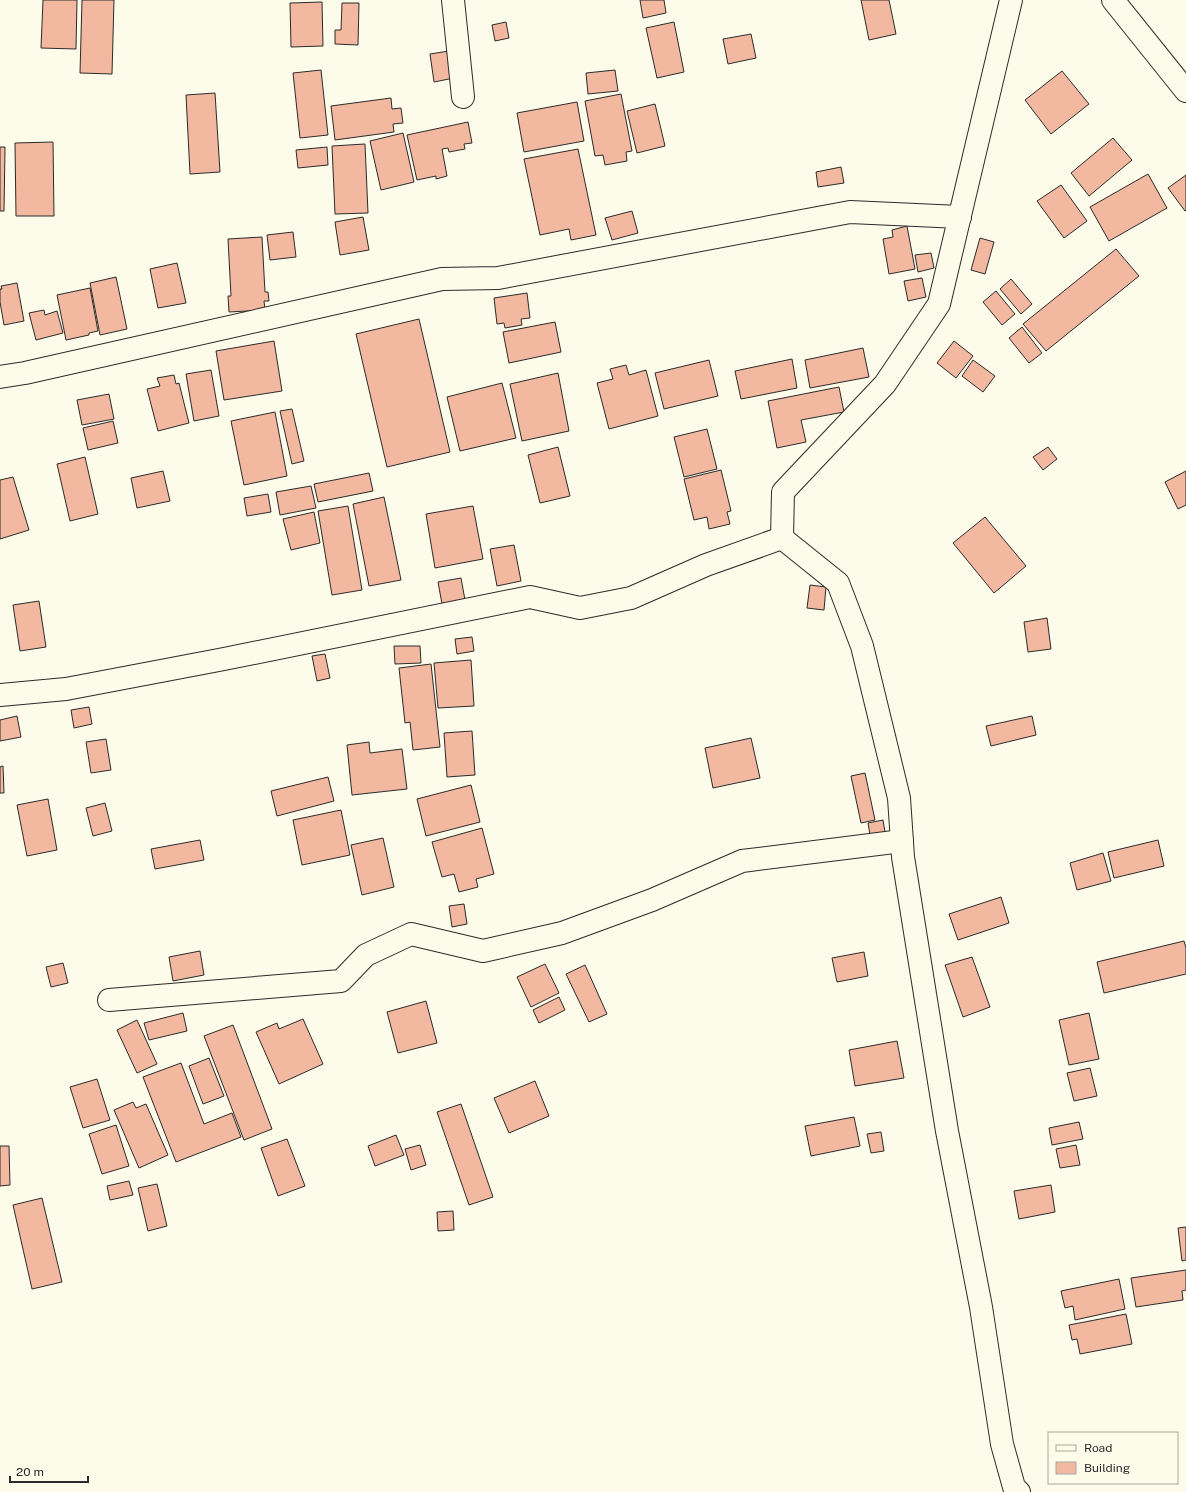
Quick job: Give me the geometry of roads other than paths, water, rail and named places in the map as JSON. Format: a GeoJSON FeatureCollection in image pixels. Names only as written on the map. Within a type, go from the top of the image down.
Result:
{"type":"FeatureCollection","features":[{"type":"Feature","properties":{"kind":"street"},"geometry":{"type":"LineString","coordinates":[[453,0],[463,97]]}},
{"type":"Feature","properties":{"kind":"street"},"geometry":{"type":"LineString","coordinates":[[782,538],[783,492],[885,384],[939,304],[1011,0]]}},
{"type":"Feature","properties":{"kind":"street"},"geometry":{"type":"LineString","coordinates":[[1114,0],[1186,91]]}},
{"type":"Feature","properties":{"kind":"street"},"geometry":{"type":"LineString","coordinates":[[0,376],[25,373],[442,279],[498,278],[850,212],[960,217]]}},
{"type":"Feature","properties":{"kind":"street"},"geometry":{"type":"LineString","coordinates":[[0,695],[74,688],[530,596],[580,608],[631,598],[706,565],[782,538]]}},
{"type":"Feature","properties":{"kind":"street"},"geometry":{"type":"LineString","coordinates":[[782,538],[838,583],[862,646],[899,798],[902,841],[947,1131],[981,1306],[1002,1444],[1014,1487],[1019,1492]]}},
{"type":"Feature","properties":{"kind":"street"},"geometry":{"type":"LineString","coordinates":[[109,1000],[341,982],[366,955],[411,934],[483,951],[562,933],[652,900],[742,861],[902,841]]}}]}
